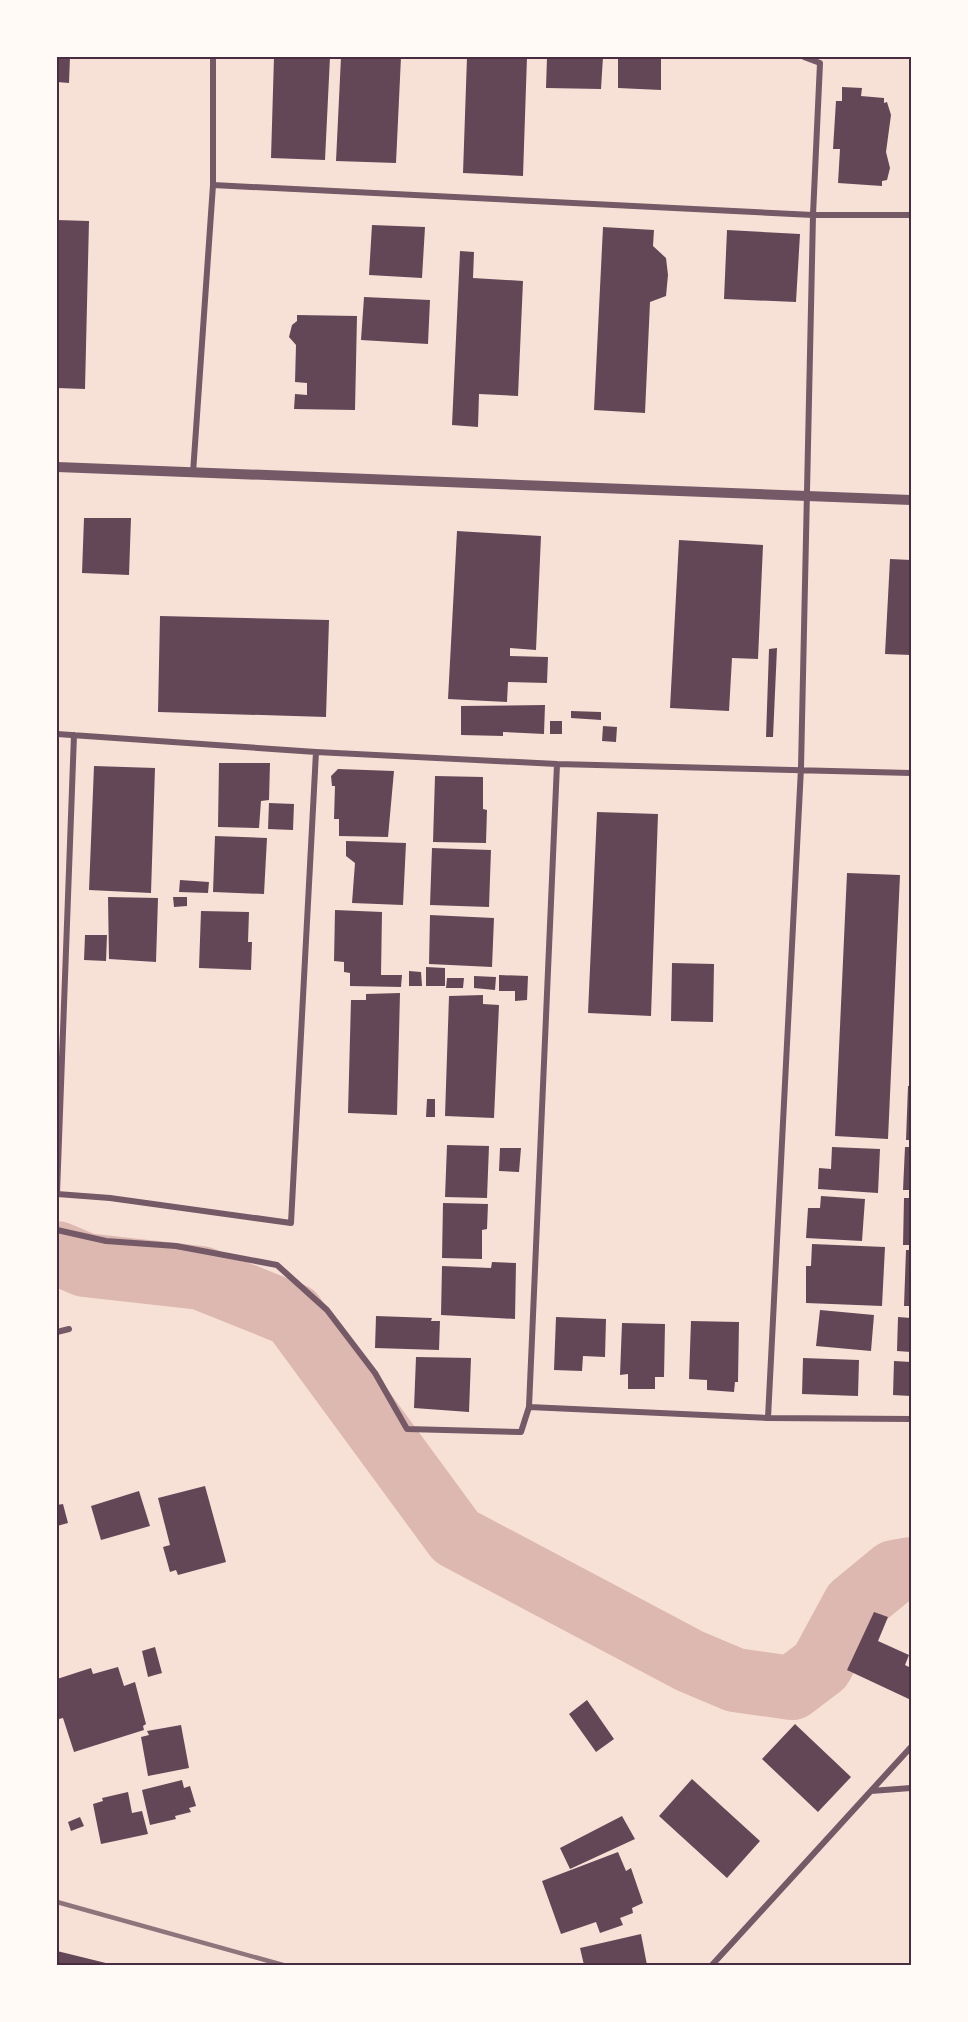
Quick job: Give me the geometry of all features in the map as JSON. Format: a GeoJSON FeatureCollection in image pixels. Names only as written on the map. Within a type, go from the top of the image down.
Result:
{"type":"FeatureCollection","features":[{"type":"Feature","properties":{"kind":"street"},"geometry":{"type":"LineString","coordinates":[[192,473],[213,185],[213,57]]}},
{"type":"Feature","properties":{"kind":"street"},"geometry":{"type":"LineString","coordinates":[[768,1418],[801,768],[813,215],[820,63],[804,57]]}},
{"type":"Feature","properties":{"kind":"street"},"geometry":{"type":"LineString","coordinates":[[213,185],[813,215],[911,215]]}},
{"type":"Feature","properties":{"kind":"street"},"geometry":{"type":"LineString","coordinates":[[57,467],[911,500]]}},
{"type":"Feature","properties":{"kind":"street"},"geometry":{"type":"LineString","coordinates":[[57,734],[316,752],[557,764],[911,772]]}},
{"type":"Feature","properties":{"kind":"street"},"geometry":{"type":"LineString","coordinates":[[74,735],[57,1193],[291,1223],[316,752]]}},
{"type":"Feature","properties":{"kind":"street"},"geometry":{"type":"LineString","coordinates":[[57,1230],[105,1241],[176,1246],[277,1265],[327,1310],[375,1373],[407,1429],[521,1432],[529,1407],[557,764]]}},
{"type":"Feature","properties":{"kind":"street"},"geometry":{"type":"LineString","coordinates":[[57,1332],[69,1329]]}},
{"type":"Feature","properties":{"kind":"street"},"geometry":{"type":"LineString","coordinates":[[529,1407],[768,1418],[911,1419]]}},
{"type":"Feature","properties":{"kind":"street"},"geometry":{"type":"LineString","coordinates":[[712,1965],[911,1747]]}},
{"type":"Feature","properties":{"kind":"street"},"geometry":{"type":"LineString","coordinates":[[871,1791],[911,1788]]}},
{"type":"Feature","properties":{"kind":"building"},"geometry":{"type":"Polygon","coordinates":[[[57,57],[70,57],[69,83],[57,82],[57,57]]]}},
{"type":"Feature","properties":{"kind":"building"},"geometry":{"type":"Polygon","coordinates":[[[274,57],[330,57],[325,160],[271,158],[274,57]]]}},
{"type":"Feature","properties":{"kind":"building"},"geometry":{"type":"Polygon","coordinates":[[[341,57],[401,57],[396,163],[336,161],[341,57]]]}},
{"type":"Feature","properties":{"kind":"building"},"geometry":{"type":"Polygon","coordinates":[[[467,57],[527,57],[523,176],[463,173],[467,57]]]}},
{"type":"Feature","properties":{"kind":"building"},"geometry":{"type":"Polygon","coordinates":[[[547,57],[603,57],[601,89],[546,88],[547,57]]]}},
{"type":"Feature","properties":{"kind":"building"},"geometry":{"type":"Polygon","coordinates":[[[618,57],[661,57],[661,90],[618,88],[618,57]]]}},
{"type":"Feature","properties":{"kind":"building"},"geometry":{"type":"Polygon","coordinates":[[[842,87],[862,88],[861,96],[884,98],[884,103],[887,102],[891,115],[886,152],[890,168],[887,180],[882,181],[882,186],[838,183],[840,149],[833,149],[836,101],[842,101],[842,87]]]}},
{"type":"Feature","properties":{"kind":"building"},"geometry":{"type":"Polygon","coordinates":[[[57,220],[89,221],[85,389],[57,388],[57,220]]]}},
{"type":"Feature","properties":{"kind":"building"},"geometry":{"type":"Polygon","coordinates":[[[372,225],[425,227],[422,278],[369,275],[372,225]]]}},
{"type":"Feature","properties":{"kind":"building"},"geometry":{"type":"Polygon","coordinates":[[[603,227],[654,230],[653,246],[666,258],[668,275],[666,296],[650,302],[645,413],[594,410],[603,227]]]}},
{"type":"Feature","properties":{"kind":"building"},"geometry":{"type":"Polygon","coordinates":[[[727,230],[800,234],[796,302],[724,299],[727,230]]]}},
{"type":"Feature","properties":{"kind":"building"},"geometry":{"type":"Polygon","coordinates":[[[460,251],[474,252],[473,278],[523,281],[518,396],[479,394],[478,427],[452,425],[460,251]]]}},
{"type":"Feature","properties":{"kind":"building"},"geometry":{"type":"Polygon","coordinates":[[[364,297],[430,300],[428,344],[361,340],[364,297]]]}},
{"type":"Feature","properties":{"kind":"building"},"geometry":{"type":"Polygon","coordinates":[[[297,315],[357,316],[355,410],[294,409],[295,394],[307,395],[307,383],[295,382],[296,345],[289,337],[292,325],[297,321],[297,315]]]}},
{"type":"Feature","properties":{"kind":"building"},"geometry":{"type":"Polygon","coordinates":[[[84,518],[131,518],[129,575],[82,573],[84,518]]]}},
{"type":"Feature","properties":{"kind":"building"},"geometry":{"type":"Polygon","coordinates":[[[457,531],[541,536],[536,650],[510,648],[510,656],[548,657],[547,683],[508,682],[507,702],[448,699],[457,531]]]}},
{"type":"Feature","properties":{"kind":"building"},"geometry":{"type":"Polygon","coordinates":[[[679,540],[763,545],[758,659],[732,658],[729,711],[670,708],[679,540]]]}},
{"type":"Feature","properties":{"kind":"building"},"geometry":{"type":"Polygon","coordinates":[[[890,559],[911,560],[911,655],[885,654],[890,559]]]}},
{"type":"Feature","properties":{"kind":"building"},"geometry":{"type":"Polygon","coordinates":[[[160,616],[329,620],[326,717],[158,712],[160,616]]]}},
{"type":"Feature","properties":{"kind":"building"},"geometry":{"type":"Polygon","coordinates":[[[777,648],[773,737],[766,737],[769,649],[777,648]]]}},
{"type":"Feature","properties":{"kind":"building"},"geometry":{"type":"Polygon","coordinates":[[[545,705],[544,734],[503,732],[503,736],[461,735],[461,706],[545,705]]]}},
{"type":"Feature","properties":{"kind":"building"},"geometry":{"type":"Polygon","coordinates":[[[571,711],[601,712],[601,720],[571,718],[571,711]]]}},
{"type":"Feature","properties":{"kind":"building"},"geometry":{"type":"Polygon","coordinates":[[[550,721],[562,721],[562,734],[550,734],[550,721]]]}},
{"type":"Feature","properties":{"kind":"building"},"geometry":{"type":"Polygon","coordinates":[[[603,726],[617,727],[616,742],[602,741],[603,726]]]}},
{"type":"Feature","properties":{"kind":"building"},"geometry":{"type":"Polygon","coordinates":[[[219,763],[270,763],[269,800],[261,801],[259,828],[218,827],[219,763]]]}},
{"type":"Feature","properties":{"kind":"building"},"geometry":{"type":"Polygon","coordinates":[[[94,766],[155,768],[151,893],[89,890],[94,766]]]}},
{"type":"Feature","properties":{"kind":"building"},"geometry":{"type":"Polygon","coordinates":[[[338,769],[394,771],[388,837],[339,836],[339,819],[334,819],[335,786],[332,786],[331,776],[338,769]]]}},
{"type":"Feature","properties":{"kind":"building"},"geometry":{"type":"Polygon","coordinates":[[[435,776],[483,777],[483,809],[487,810],[486,843],[433,842],[435,776]]]}},
{"type":"Feature","properties":{"kind":"building"},"geometry":{"type":"Polygon","coordinates":[[[269,803],[294,804],[293,830],[268,829],[269,803]]]}},
{"type":"Feature","properties":{"kind":"building"},"geometry":{"type":"Polygon","coordinates":[[[597,812],[658,814],[651,1016],[588,1013],[597,812]]]}},
{"type":"Feature","properties":{"kind":"building"},"geometry":{"type":"Polygon","coordinates":[[[215,836],[267,838],[264,894],[213,892],[215,836]]]}},
{"type":"Feature","properties":{"kind":"building"},"geometry":{"type":"Polygon","coordinates":[[[346,841],[406,843],[403,905],[352,903],[355,863],[346,856],[346,841]]]}},
{"type":"Feature","properties":{"kind":"building"},"geometry":{"type":"Polygon","coordinates":[[[432,848],[491,850],[489,907],[430,905],[432,848]]]}},
{"type":"Feature","properties":{"kind":"building"},"geometry":{"type":"Polygon","coordinates":[[[847,873],[900,875],[888,1139],[835,1136],[847,873]]]}},
{"type":"Feature","properties":{"kind":"building"},"geometry":{"type":"Polygon","coordinates":[[[180,880],[209,882],[208,893],[179,892],[180,880]]]}},
{"type":"Feature","properties":{"kind":"building"},"geometry":{"type":"Polygon","coordinates":[[[108,897],[158,898],[156,962],[109,959],[108,897]]]}},
{"type":"Feature","properties":{"kind":"building"},"geometry":{"type":"Polygon","coordinates":[[[173,897],[187,897],[187,906],[174,907],[173,897]]]}},
{"type":"Feature","properties":{"kind":"building"},"geometry":{"type":"Polygon","coordinates":[[[335,910],[382,912],[381,975],[402,975],[401,987],[350,986],[350,973],[344,972],[344,962],[334,961],[335,910]]]}},
{"type":"Feature","properties":{"kind":"building"},"geometry":{"type":"Polygon","coordinates":[[[201,911],[249,912],[248,942],[252,942],[251,970],[199,968],[201,911]]]}},
{"type":"Feature","properties":{"kind":"building"},"geometry":{"type":"Polygon","coordinates":[[[430,915],[494,918],[492,967],[429,964],[430,915]]]}},
{"type":"Feature","properties":{"kind":"building"},"geometry":{"type":"Polygon","coordinates":[[[85,935],[107,935],[106,961],[84,960],[85,935]]]}},
{"type":"Feature","properties":{"kind":"building"},"geometry":{"type":"Polygon","coordinates":[[[672,963],[714,964],[713,1022],[671,1021],[672,963]]]}},
{"type":"Feature","properties":{"kind":"building"},"geometry":{"type":"Polygon","coordinates":[[[426,967],[445,968],[445,986],[426,986],[426,967]]]}},
{"type":"Feature","properties":{"kind":"building"},"geometry":{"type":"Polygon","coordinates":[[[409,971],[421,972],[422,986],[409,986],[409,971]]]}},
{"type":"Feature","properties":{"kind":"building"},"geometry":{"type":"Polygon","coordinates":[[[499,975],[528,976],[527,1000],[515,1001],[515,991],[499,991],[499,975]]]}},
{"type":"Feature","properties":{"kind":"building"},"geometry":{"type":"Polygon","coordinates":[[[474,976],[496,977],[495,990],[474,988],[474,976]]]}},
{"type":"Feature","properties":{"kind":"building"},"geometry":{"type":"Polygon","coordinates":[[[447,978],[464,978],[463,988],[446,988],[447,978]]]}},
{"type":"Feature","properties":{"kind":"building"},"geometry":{"type":"Polygon","coordinates":[[[400,993],[397,1115],[348,1113],[351,1000],[366,1000],[366,994],[400,993]]]}},
{"type":"Feature","properties":{"kind":"building"},"geometry":{"type":"Polygon","coordinates":[[[483,995],[483,1004],[499,1005],[494,1118],[445,1116],[449,996],[483,995]]]}},
{"type":"Feature","properties":{"kind":"building"},"geometry":{"type":"Polygon","coordinates":[[[908,1086],[911,1086],[911,1140],[906,1140],[908,1086]]]}},
{"type":"Feature","properties":{"kind":"building"},"geometry":{"type":"Polygon","coordinates":[[[427,1099],[435,1099],[435,1117],[426,1117],[427,1099]]]}},
{"type":"Feature","properties":{"kind":"building"},"geometry":{"type":"Polygon","coordinates":[[[447,1145],[489,1146],[487,1198],[445,1197],[447,1145]]]}},
{"type":"Feature","properties":{"kind":"building"},"geometry":{"type":"Polygon","coordinates":[[[832,1147],[880,1149],[878,1193],[818,1189],[819,1168],[831,1169],[832,1147]]]}},
{"type":"Feature","properties":{"kind":"building"},"geometry":{"type":"Polygon","coordinates":[[[905,1147],[911,1147],[911,1190],[903,1190],[905,1147]]]}},
{"type":"Feature","properties":{"kind":"building"},"geometry":{"type":"Polygon","coordinates":[[[500,1148],[521,1148],[519,1172],[499,1171],[500,1148]]]}},
{"type":"Feature","properties":{"kind":"building"},"geometry":{"type":"Polygon","coordinates":[[[821,1196],[865,1199],[862,1241],[806,1238],[808,1208],[820,1208],[821,1196]]]}},
{"type":"Feature","properties":{"kind":"building"},"geometry":{"type":"Polygon","coordinates":[[[904,1198],[911,1198],[911,1245],[903,1245],[904,1198]]]}},
{"type":"Feature","properties":{"kind":"building"},"geometry":{"type":"Polygon","coordinates":[[[443,1203],[488,1204],[487,1229],[482,1230],[482,1259],[442,1258],[443,1203]]]}},
{"type":"Feature","properties":{"kind":"building"},"geometry":{"type":"Polygon","coordinates":[[[812,1244],[885,1247],[882,1306],[806,1303],[806,1266],[811,1266],[812,1244]]]}},
{"type":"Feature","properties":{"kind":"building"},"geometry":{"type":"Polygon","coordinates":[[[906,1250],[911,1250],[911,1306],[904,1306],[906,1250]]]}},
{"type":"Feature","properties":{"kind":"building"},"geometry":{"type":"Polygon","coordinates":[[[492,1262],[516,1263],[515,1319],[441,1315],[442,1266],[491,1268],[492,1262]]]}},
{"type":"Feature","properties":{"kind":"building"},"geometry":{"type":"Polygon","coordinates":[[[820,1310],[874,1315],[871,1351],[816,1346],[820,1310]]]}},
{"type":"Feature","properties":{"kind":"building"},"geometry":{"type":"Polygon","coordinates":[[[376,1316],[432,1318],[431,1321],[440,1321],[439,1350],[375,1348],[376,1316]]]}},
{"type":"Feature","properties":{"kind":"building"},"geometry":{"type":"Polygon","coordinates":[[[556,1317],[606,1319],[605,1357],[583,1356],[582,1371],[554,1370],[556,1317]]]}},
{"type":"Feature","properties":{"kind":"building"},"geometry":{"type":"Polygon","coordinates":[[[898,1317],[911,1318],[911,1352],[897,1351],[898,1317]]]}},
{"type":"Feature","properties":{"kind":"building"},"geometry":{"type":"Polygon","coordinates":[[[691,1321],[739,1322],[738,1382],[735,1382],[734,1392],[707,1390],[707,1380],[689,1379],[691,1321]]]}},
{"type":"Feature","properties":{"kind":"building"},"geometry":{"type":"Polygon","coordinates":[[[622,1323],[665,1324],[664,1377],[655,1377],[655,1389],[628,1389],[628,1374],[620,1375],[622,1323]]]}},
{"type":"Feature","properties":{"kind":"building"},"geometry":{"type":"Polygon","coordinates":[[[416,1357],[471,1358],[469,1412],[414,1408],[416,1357]]]}},
{"type":"Feature","properties":{"kind":"building"},"geometry":{"type":"Polygon","coordinates":[[[803,1358],[859,1360],[858,1396],[802,1394],[803,1358]]]}},
{"type":"Feature","properties":{"kind":"building"},"geometry":{"type":"Polygon","coordinates":[[[894,1361],[911,1362],[911,1396],[893,1395],[894,1361]]]}},
{"type":"Feature","properties":{"kind":"building"},"geometry":{"type":"Polygon","coordinates":[[[205,1486],[226,1562],[178,1575],[176,1570],[170,1572],[163,1547],[170,1545],[158,1498],[205,1486]]]}},
{"type":"Feature","properties":{"kind":"building"},"geometry":{"type":"Polygon","coordinates":[[[139,1491],[150,1526],[101,1540],[91,1506],[139,1491]]]}},
{"type":"Feature","properties":{"kind":"building"},"geometry":{"type":"Polygon","coordinates":[[[63,1504],[68,1523],[57,1526],[57,1505],[63,1504]]]}},
{"type":"Feature","properties":{"kind":"building"},"geometry":{"type":"Polygon","coordinates":[[[874,1612],[888,1617],[878,1641],[909,1655],[905,1665],[911,1668],[911,1700],[847,1670],[874,1612]]]}},
{"type":"Feature","properties":{"kind":"building"},"geometry":{"type":"Polygon","coordinates":[[[155,1647],[162,1673],[148,1677],[142,1651],[155,1647]]]}},
{"type":"Feature","properties":{"kind":"building"},"geometry":{"type":"Polygon","coordinates":[[[118,1667],[124,1686],[135,1682],[146,1724],[143,1726],[144,1730],[74,1752],[63,1718],[59,1719],[57,1711],[57,1679],[91,1668],[93,1674],[118,1667]]]}},
{"type":"Feature","properties":{"kind":"building"},"geometry":{"type":"Polygon","coordinates":[[[587,1700],[614,1739],[596,1752],[569,1714],[587,1700]]]}},
{"type":"Feature","properties":{"kind":"building"},"geometry":{"type":"Polygon","coordinates":[[[795,1724],[851,1777],[818,1812],[762,1759],[795,1724]]]}},
{"type":"Feature","properties":{"kind":"building"},"geometry":{"type":"Polygon","coordinates":[[[181,1725],[189,1768],[148,1776],[141,1737],[149,1735],[147,1731],[181,1725]]]}},
{"type":"Feature","properties":{"kind":"building"},"geometry":{"type":"Polygon","coordinates":[[[692,1779],[760,1841],[727,1878],[659,1816],[692,1779]]]}},
{"type":"Feature","properties":{"kind":"building"},"geometry":{"type":"Polygon","coordinates":[[[182,1780],[184,1788],[190,1786],[196,1806],[189,1808],[191,1812],[175,1816],[176,1819],[150,1825],[142,1790],[182,1780]]]}},
{"type":"Feature","properties":{"kind":"building"},"geometry":{"type":"Polygon","coordinates":[[[128,1792],[132,1813],[142,1811],[148,1834],[101,1844],[93,1804],[103,1801],[102,1798],[128,1792]]]}},
{"type":"Feature","properties":{"kind":"building"},"geometry":{"type":"Polygon","coordinates":[[[622,1816],[635,1839],[570,1869],[560,1848],[622,1816]]]}},
{"type":"Feature","properties":{"kind":"building"},"geometry":{"type":"Polygon","coordinates":[[[80,1817],[84,1826],[71,1831],[68,1822],[80,1817]]]}},
{"type":"Feature","properties":{"kind":"building"},"geometry":{"type":"Polygon","coordinates":[[[618,1852],[626,1871],[631,1868],[643,1903],[632,1908],[633,1913],[620,1918],[623,1925],[600,1933],[596,1922],[561,1934],[542,1881],[618,1852]]]}},
{"type":"Feature","properties":{"kind":"building"},"geometry":{"type":"Polygon","coordinates":[[[641,1934],[647,1965],[584,1965],[580,1948],[641,1934]]]}},
{"type":"Feature","properties":{"kind":"building"},"geometry":{"type":"Polygon","coordinates":[[[57,1951],[110,1964],[110,1965],[57,1965],[57,1951]]]}},
{"type":"Feature","properties":{"kind":"waterway"},"geometry":{"type":"LineString","coordinates":[[57,1253],[85,1265],[201,1278],[293,1315],[456,1537],[690,1661],[735,1680],[792,1688],[821,1666],[854,1605],[894,1572],[911,1569]]}},
{"type":"Feature","properties":{"kind":"railway"},"geometry":{"type":"LineString","coordinates":[[57,1902],[283,1965]]}}]}
